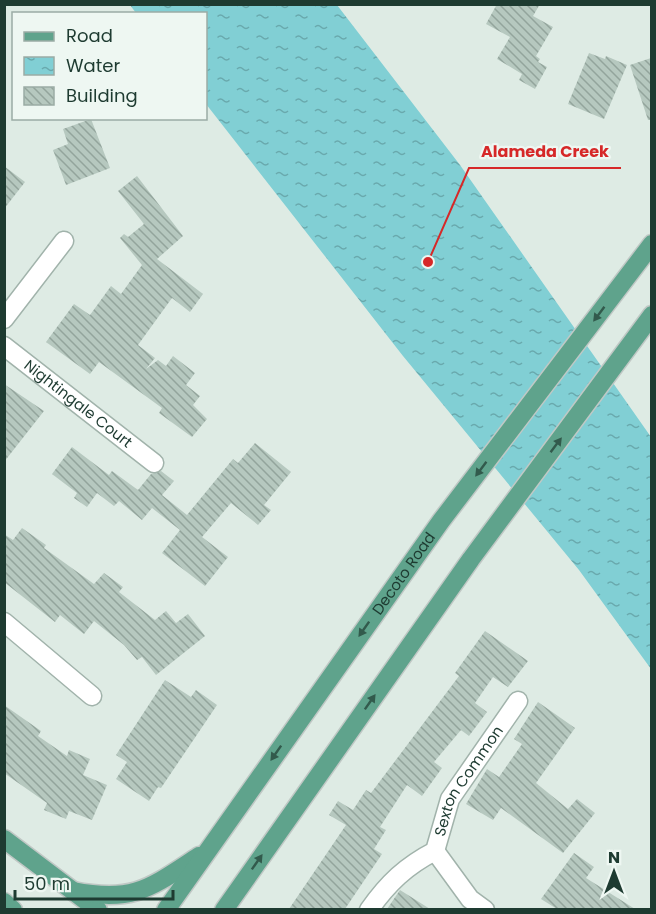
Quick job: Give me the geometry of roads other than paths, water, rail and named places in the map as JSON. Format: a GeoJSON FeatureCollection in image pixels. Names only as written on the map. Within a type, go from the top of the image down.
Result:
{"type":"FeatureCollection","features":[{"type":"Feature","properties":{"kind":"main road","name":"Decoto Road"},"geometry":{"type":"LineString","coordinates":[[166,909],[441,521],[651,244]]}},
{"type":"Feature","properties":{"kind":"main road"},"geometry":{"type":"LineString","coordinates":[[228,906],[471,559],[651,315]]}},
{"type":"Feature","properties":{"kind":"main road"},"geometry":{"type":"LineString","coordinates":[[4,839],[98,909]]}},
{"type":"Feature","properties":{"kind":"main road"},"geometry":{"type":"LineString","coordinates":[[73,891],[116,896],[150,888],[208,850]]}},
{"type":"Feature","properties":{"kind":"main road"},"geometry":{"type":"LineString","coordinates":[[4,902],[13,909]]}},
{"type":"Feature","properties":{"kind":"street"},"geometry":{"type":"LineString","coordinates":[[4,319],[64,241]]}},
{"type":"Feature","properties":{"kind":"street","name":"Nightingale Court"},"geometry":{"type":"LineString","coordinates":[[4,346],[154,463]]}},
{"type":"Feature","properties":{"kind":"street"},"geometry":{"type":"LineString","coordinates":[[4,622],[92,696]]}},
{"type":"Feature","properties":{"kind":"street","name":"Sexton Common"},"geometry":{"type":"LineString","coordinates":[[369,909],[386,886],[410,864],[435,851],[450,799],[518,701]]}},
{"type":"Feature","properties":{"kind":"street"},"geometry":{"type":"LineString","coordinates":[[435,851],[470,899],[485,909]]}},
{"type":"Feature","properties":{"kind":"water"},"geometry":{"type":"Polygon","coordinates":[[[130,5],[337,5],[460,165],[651,437],[651,669],[579,570],[403,356],[207,105],[207,12],[135,12],[130,5]]]}},
{"type":"Feature","properties":{"kind":"place","name":"Alameda Creek"},"geometry":{"type":"Point","coordinates":[428,262]}}]}
